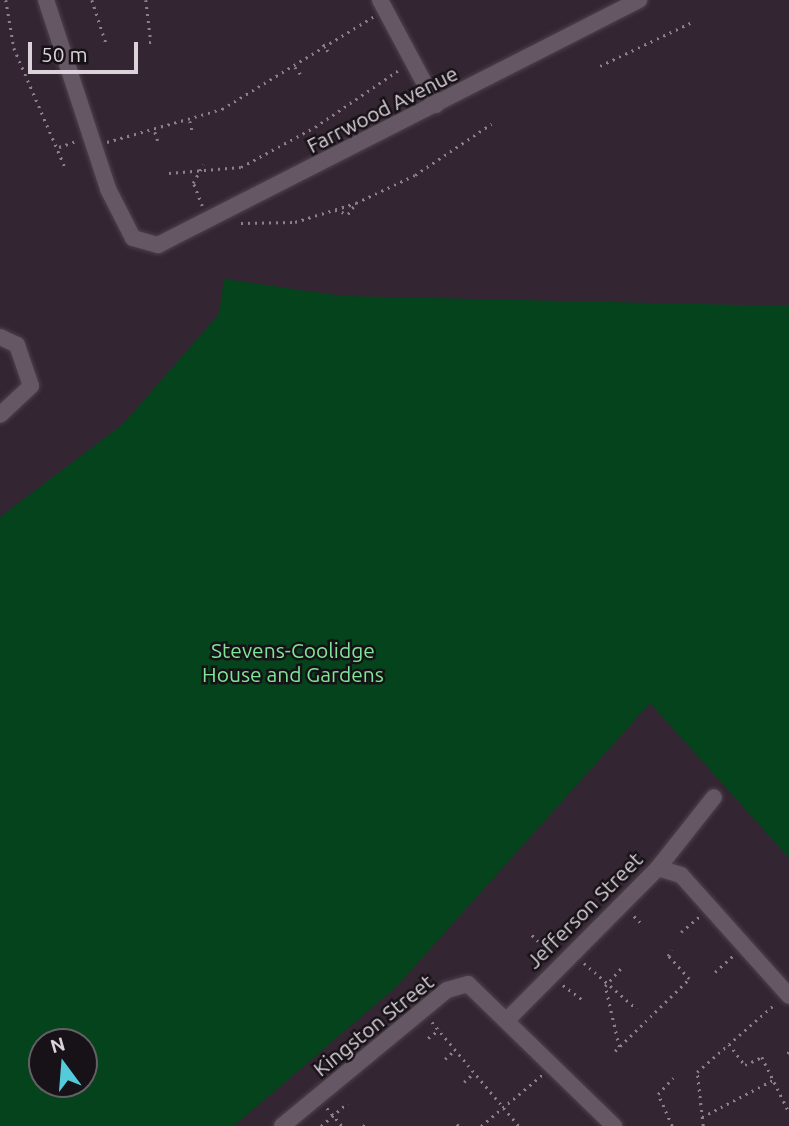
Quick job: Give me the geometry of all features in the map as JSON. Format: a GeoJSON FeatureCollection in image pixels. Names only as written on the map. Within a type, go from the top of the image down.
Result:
{"type":"FeatureCollection","features":[{"type":"Feature","properties":{"kind":"street"},"geometry":{"type":"LineString","coordinates":[[46,0],[94,147]]}},
{"type":"Feature","properties":{"kind":"street","name":"Farrwood Avenue"},"geometry":{"type":"LineString","coordinates":[[94,147],[108,189],[141,244],[170,243],[639,0]]}},
{"type":"Feature","properties":{"kind":"street"},"geometry":{"type":"LineString","coordinates":[[383,5],[436,105]]}},
{"type":"Feature","properties":{"kind":"street"},"geometry":{"type":"LineString","coordinates":[[0,337],[17,345],[30,386],[0,415]]}},
{"type":"Feature","properties":{"kind":"street","name":"Jefferson Street"},"geometry":{"type":"LineString","coordinates":[[509,1018],[566,957],[657,868],[714,797]]}},
{"type":"Feature","properties":{"kind":"street"},"geometry":{"type":"LineString","coordinates":[[657,868],[681,875],[788,995]]}},
{"type":"Feature","properties":{"kind":"street","name":"Kingston Street"},"geometry":{"type":"LineString","coordinates":[[282,1126],[447,990],[468,984],[509,1018],[612,1125]]}},
{"type":"Feature","properties":{"kind":"path"},"geometry":{"type":"LineString","coordinates":[[6,0],[14,48],[65,167]]}},
{"type":"Feature","properties":{"kind":"path"},"geometry":{"type":"LineString","coordinates":[[92,0],[107,46]]}},
{"type":"Feature","properties":{"kind":"path"},"geometry":{"type":"LineString","coordinates":[[146,0],[146,44]]}},
{"type":"Feature","properties":{"kind":"path"},"geometry":{"type":"LineString","coordinates":[[140,6],[147,5]]}},
{"type":"Feature","properties":{"kind":"path"},"geometry":{"type":"LineString","coordinates":[[94,147],[190,121],[295,67],[323,44],[383,5]]}},
{"type":"Feature","properties":{"kind":"path"},"geometry":{"type":"LineString","coordinates":[[600,66],[690,23]]}},
{"type":"Feature","properties":{"kind":"path"},"geometry":{"type":"LineString","coordinates":[[323,44],[330,54]]}},
{"type":"Feature","properties":{"kind":"path"},"geometry":{"type":"LineString","coordinates":[[184,177],[211,169],[241,167],[413,62]]}},
{"type":"Feature","properties":{"kind":"path"},"geometry":{"type":"LineString","coordinates":[[295,67],[302,76]]}},
{"type":"Feature","properties":{"kind":"path"},"geometry":{"type":"LineString","coordinates":[[190,121],[192,130]]}},
{"type":"Feature","properties":{"kind":"path"},"geometry":{"type":"LineString","coordinates":[[241,223],[295,222],[356,203],[415,175],[491,124]]}},
{"type":"Feature","properties":{"kind":"path"},"geometry":{"type":"LineString","coordinates":[[155,132],[158,141]]}},
{"type":"Feature","properties":{"kind":"path"},"geometry":{"type":"LineString","coordinates":[[193,183],[204,165],[211,169]]}},
{"type":"Feature","properties":{"kind":"path"},"geometry":{"type":"LineString","coordinates":[[169,173],[193,183],[209,223]]}},
{"type":"Feature","properties":{"kind":"path"},"geometry":{"type":"LineString","coordinates":[[335,210],[348,214],[356,203]]}},
{"type":"Feature","properties":{"kind":"path"},"geometry":{"type":"LineString","coordinates":[[681,932],[709,908]]}},
{"type":"Feature","properties":{"kind":"path"},"geometry":{"type":"LineString","coordinates":[[531,935],[607,984],[637,1009]]}},
{"type":"Feature","properties":{"kind":"path"},"geometry":{"type":"LineString","coordinates":[[715,971],[745,946]]}},
{"type":"Feature","properties":{"kind":"path"},"geometry":{"type":"LineString","coordinates":[[615,1051],[689,979],[668,956],[671,950]]}},
{"type":"Feature","properties":{"kind":"path"},"geometry":{"type":"LineString","coordinates":[[619,1047],[607,984],[622,967]]}},
{"type":"Feature","properties":{"kind":"path"},"geometry":{"type":"LineString","coordinates":[[549,975],[584,1001]]}},
{"type":"Feature","properties":{"kind":"path"},"geometry":{"type":"LineString","coordinates":[[608,1000],[617,992]]}},
{"type":"Feature","properties":{"kind":"path"},"geometry":{"type":"LineString","coordinates":[[703,1126],[697,1072],[788,995]]}},
{"type":"Feature","properties":{"kind":"path"},"geometry":{"type":"LineString","coordinates":[[423,1011],[519,1126]]}},
{"type":"Feature","properties":{"kind":"path"},"geometry":{"type":"LineString","coordinates":[[428,1038],[439,1030]]}},
{"type":"Feature","properties":{"kind":"path"},"geometry":{"type":"LineString","coordinates":[[729,1044],[745,1065],[762,1057],[789,1112]]}},
{"type":"Feature","properties":{"kind":"path"},"geometry":{"type":"LineString","coordinates":[[445,1059],[455,1050]]}},
{"type":"Feature","properties":{"kind":"path"},"geometry":{"type":"LineString","coordinates":[[481,1126],[555,1064]]}},
{"type":"Feature","properties":{"kind":"path"},"geometry":{"type":"LineString","coordinates":[[464,1082],[474,1073]]}},
{"type":"Feature","properties":{"kind":"path"},"geometry":{"type":"LineString","coordinates":[[672,1126],[658,1094],[673,1078]]}},
{"type":"Feature","properties":{"kind":"path"},"geometry":{"type":"LineString","coordinates":[[702,1117],[773,1080]]}},
{"type":"Feature","properties":{"kind":"path"},"geometry":{"type":"LineString","coordinates":[[318,1097],[342,1126]]}},
{"type":"Feature","properties":{"kind":"path"},"geometry":{"type":"LineString","coordinates":[[321,1126],[347,1104]]}},
{"type":"Feature","properties":{"kind":"green space","name":"Stevens-Coolidge House and Gardens"},"geometry":{"type":"Polygon","coordinates":[[[224,279],[342,296],[789,306],[789,858],[650,703],[397,986],[234,1126],[0,1126],[0,517],[123,424],[219,314],[224,279]]]}}]}
